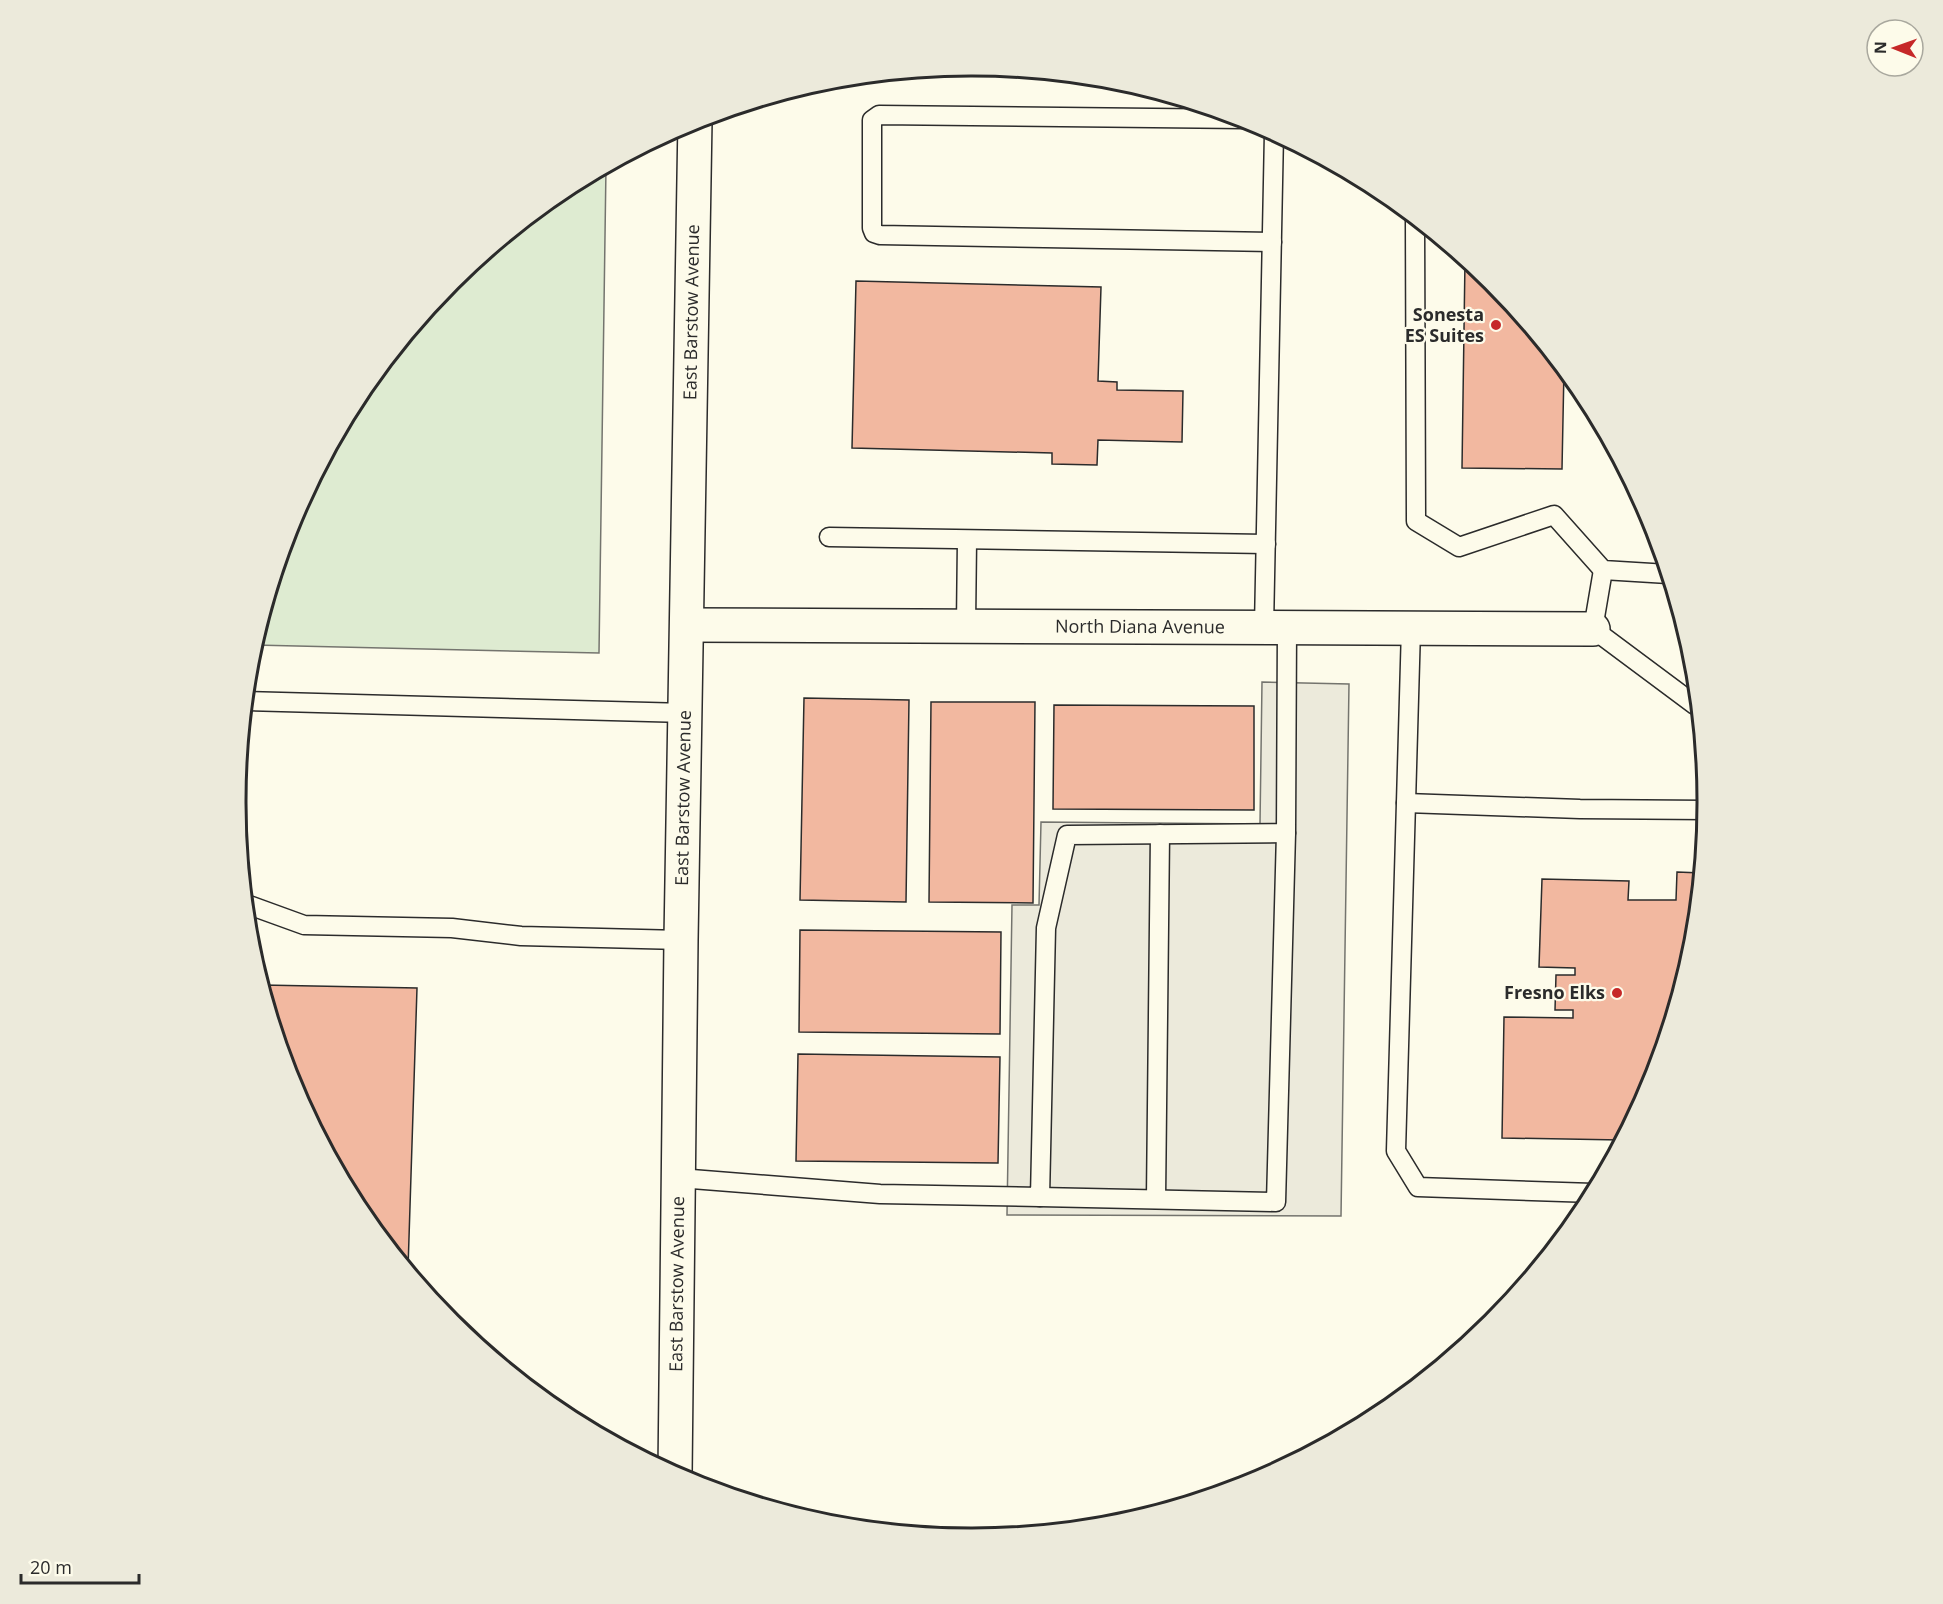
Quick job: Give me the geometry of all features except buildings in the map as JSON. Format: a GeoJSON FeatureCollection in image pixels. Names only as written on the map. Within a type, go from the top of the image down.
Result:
{"type":"FeatureCollection","features":[{"type":"Feature","properties":{"kind":"main road","name":"East Barstow Avenue"},"geometry":{"type":"LineString","coordinates":[[675,1464],[681,940],[695,132]]}},
{"type":"Feature","properties":{"kind":"main road","name":"North Diana Avenue"},"geometry":{"type":"LineString","coordinates":[[687,625],[1593,629]]}},
{"type":"Feature","properties":{"kind":"lane"},"geometry":{"type":"LineString","coordinates":[[1215,119],[879,115],[872,120],[872,228],[874,233],[880,235],[1272,242]]}},
{"type":"Feature","properties":{"kind":"lane"},"geometry":{"type":"LineString","coordinates":[[679,1178],[880,1194],[1276,1202],[1286,833],[1276,627],[1266,544],[1274,143]]}},
{"type":"Feature","properties":{"kind":"lane"},"geometry":{"type":"LineString","coordinates":[[1415,228],[1416,521],[1459,547],[1554,515],[1603,570],[1659,573]]}},
{"type":"Feature","properties":{"kind":"lane"},"geometry":{"type":"LineString","coordinates":[[829,537],[1266,544]]}},
{"type":"Feature","properties":{"kind":"lane"},"geometry":{"type":"LineString","coordinates":[[966,625],[967,540]]}},
{"type":"Feature","properties":{"kind":"lane"},"geometry":{"type":"LineString","coordinates":[[1603,570],[1593,629],[1690,701]]}},
{"type":"Feature","properties":{"kind":"lane"},"geometry":{"type":"LineString","coordinates":[[1411,628],[1396,1151],[1418,1187],[1583,1193]]}},
{"type":"Feature","properties":{"kind":"lane"},"geometry":{"type":"LineString","coordinates":[[253,701],[686,713]]}},
{"type":"Feature","properties":{"kind":"lane"},"geometry":{"type":"LineString","coordinates":[[1406,803],[1580,809],[1697,810]]}},
{"type":"Feature","properties":{"kind":"lane"},"geometry":{"type":"LineString","coordinates":[[1040,1197],[1046,928],[1067,835],[1286,833]]}},
{"type":"Feature","properties":{"kind":"lane"},"geometry":{"type":"LineString","coordinates":[[1156,1199],[1160,834]]}},
{"type":"Feature","properties":{"kind":"lane"},"geometry":{"type":"LineString","coordinates":[[254,907],[304,925],[452,928],[521,936],[681,940]]}},
{"type":"Feature","properties":{"kind":"green space"},"geometry":{"type":"Polygon","coordinates":[[[606,176],[599,653],[264,645],[271,614],[301,524],[343,439],[396,360],[458,289],[493,257],[530,226],[606,176]]]}},
{"type":"Feature","properties":{"kind":"shaded area"},"geometry":{"type":"Polygon","coordinates":[[[1262,682],[1349,684],[1341,1216],[1007,1215],[1012,905],[1039,905],[1041,822],[1260,824],[1262,682]]]}},
{"type":"Feature","properties":{"kind":"place","name":"Sonesta ES Suites"},"geometry":{"type":"Point","coordinates":[1496,325]}},
{"type":"Feature","properties":{"kind":"place","name":"Fresno Elks"},"geometry":{"type":"Point","coordinates":[1617,993]}}]}
